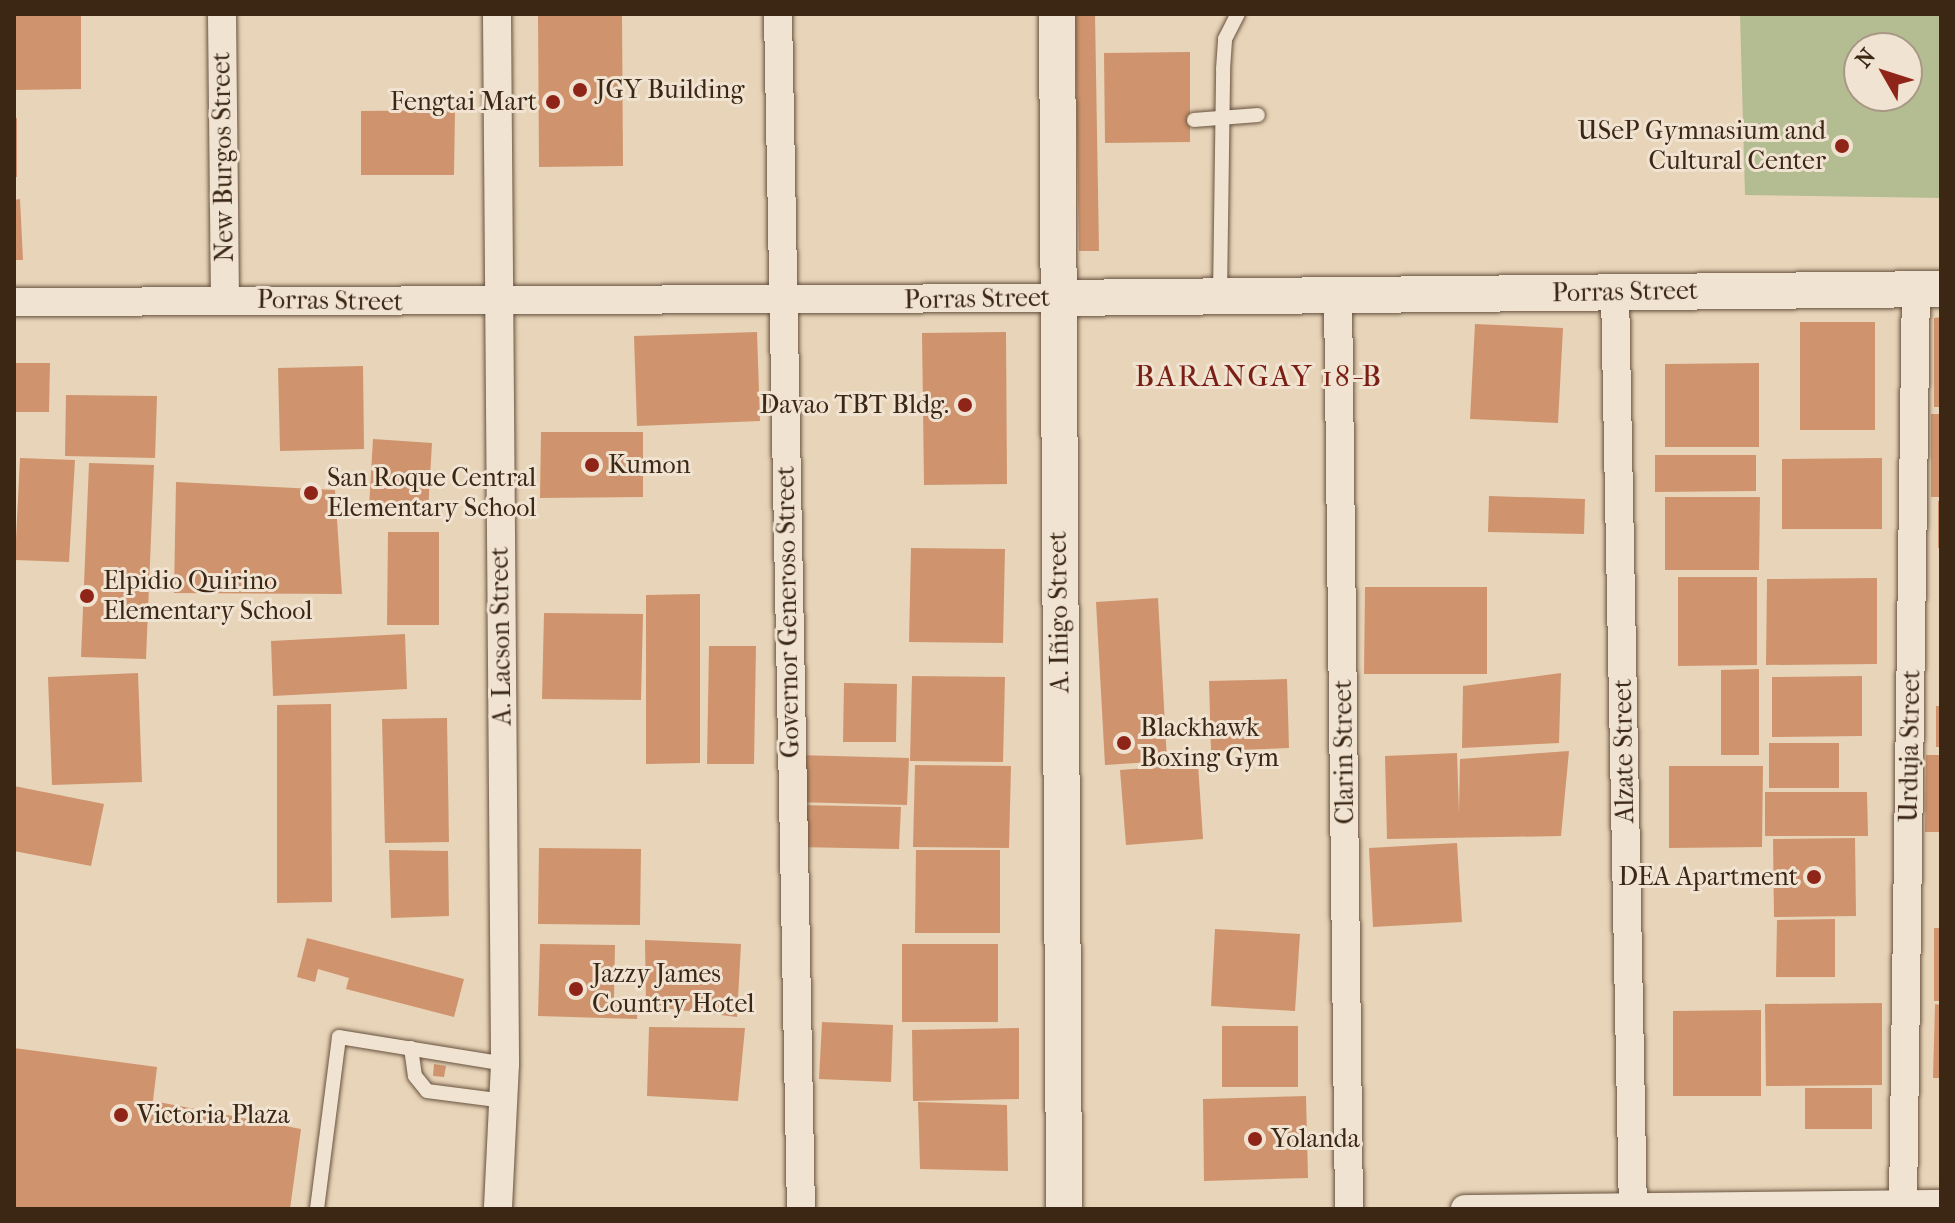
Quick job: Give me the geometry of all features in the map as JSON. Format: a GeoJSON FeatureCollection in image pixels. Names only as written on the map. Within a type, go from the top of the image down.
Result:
{"type":"FeatureCollection","features":[{"type":"Feature","properties":{"kind":"street","name":"New Burgos Street"},"geometry":{"type":"LineString","coordinates":[[222,14],[225,299]]}},
{"type":"Feature","properties":{"kind":"street","name":"A. Lacson Street"},"geometry":{"type":"LineString","coordinates":[[497,14],[505,1064],[498,1209]]}},
{"type":"Feature","properties":{"kind":"street","name":"Governor Generoso Street"},"geometry":{"type":"LineString","coordinates":[[778,14],[801,1209]]}},
{"type":"Feature","properties":{"kind":"street","name":"A. Iñigo Street"},"geometry":{"type":"LineString","coordinates":[[1057,14],[1056,298],[1064,1209]]}},
{"type":"Feature","properties":{"kind":"street","name":"Porras Street"},"geometry":{"type":"LineString","coordinates":[[14,302],[225,299],[499,304],[782,303],[1220,295],[1928,289]]}},
{"type":"Feature","properties":{"kind":"street","name":"Urduja Street"},"geometry":{"type":"LineString","coordinates":[[1903,1203],[1928,289]]}},
{"type":"Feature","properties":{"kind":"street","name":"Alzate Street"},"geometry":{"type":"LineString","coordinates":[[1615,292],[1633,1208]]}},
{"type":"Feature","properties":{"kind":"street","name":"Clarin Street"},"geometry":{"type":"LineString","coordinates":[[1338,296],[1349,1209]]}},
{"type":"Feature","properties":{"kind":"street"},"geometry":{"type":"LineString","coordinates":[[1465,1209],[1941,1204]]}},
{"type":"Feature","properties":{"kind":"lane"},"geometry":{"type":"LineString","coordinates":[[1220,295],[1225,39],[1238,14]]}},
{"type":"Feature","properties":{"kind":"lane"},"geometry":{"type":"LineString","coordinates":[[1194,120],[1258,115]]}},
{"type":"Feature","properties":{"kind":"lane"},"geometry":{"type":"LineString","coordinates":[[317,1209],[339,1037],[505,1064]]}},
{"type":"Feature","properties":{"kind":"lane"},"geometry":{"type":"LineString","coordinates":[[411,1048],[415,1076],[427,1091],[504,1101]]}},
{"type":"Feature","properties":{"kind":"green space","name":"USeP Gymnasium and Cultural Center"},"geometry":{"type":"Polygon","coordinates":[[[1740,14],[1941,14],[1941,198],[1745,195],[1740,14]]]}},
{"type":"Feature","properties":{"kind":"building"},"geometry":{"type":"Polygon","coordinates":[[[14,14],[81,14],[81,89],[14,90],[14,14]]]}},
{"type":"Feature","properties":{"kind":"building","name":"JGY Building"},"geometry":{"type":"Polygon","coordinates":[[[538,14],[622,14],[623,166],[539,167],[538,14]]]}},
{"type":"Feature","properties":{"kind":"building"},"geometry":{"type":"Polygon","coordinates":[[[1075,14],[1095,14],[1099,251],[1079,251],[1075,14]]]}},
{"type":"Feature","properties":{"kind":"building"},"geometry":{"type":"Polygon","coordinates":[[[1190,52],[1190,142],[1105,143],[1104,53],[1190,52]]]}},
{"type":"Feature","properties":{"kind":"building"},"geometry":{"type":"Polygon","coordinates":[[[455,110],[454,175],[361,175],[361,111],[455,110]]]}},
{"type":"Feature","properties":{"kind":"building"},"geometry":{"type":"Polygon","coordinates":[[[14,118],[17,118],[17,177],[14,177],[14,118]]]}},
{"type":"Feature","properties":{"kind":"building"},"geometry":{"type":"Polygon","coordinates":[[[20,199],[23,260],[14,260],[14,200],[20,199]]]}},
{"type":"Feature","properties":{"kind":"building"},"geometry":{"type":"Polygon","coordinates":[[[1941,317],[1941,407],[1934,407],[1934,318],[1941,317]]]}},
{"type":"Feature","properties":{"kind":"building"},"geometry":{"type":"Polygon","coordinates":[[[1800,322],[1875,322],[1875,430],[1800,430],[1800,322]]]}},
{"type":"Feature","properties":{"kind":"building"},"geometry":{"type":"Polygon","coordinates":[[[1475,324],[1563,328],[1558,423],[1470,419],[1475,324]]]}},
{"type":"Feature","properties":{"kind":"building"},"geometry":{"type":"Polygon","coordinates":[[[757,332],[760,421],[637,426],[634,336],[757,332]]]}},
{"type":"Feature","properties":{"kind":"building","name":"Davao TBT Bldg."},"geometry":{"type":"Polygon","coordinates":[[[1006,332],[1007,484],[924,485],[922,333],[1006,332]]]}},
{"type":"Feature","properties":{"kind":"building"},"geometry":{"type":"Polygon","coordinates":[[[14,363],[50,363],[49,412],[14,412],[14,363]]]}},
{"type":"Feature","properties":{"kind":"building"},"geometry":{"type":"Polygon","coordinates":[[[1759,363],[1759,447],[1665,447],[1665,364],[1759,363]]]}},
{"type":"Feature","properties":{"kind":"building"},"geometry":{"type":"Polygon","coordinates":[[[363,366],[364,449],[280,451],[278,368],[363,366]]]}},
{"type":"Feature","properties":{"kind":"building"},"geometry":{"type":"Polygon","coordinates":[[[66,395],[157,396],[155,458],[65,456],[66,395]]]}},
{"type":"Feature","properties":{"kind":"building"},"geometry":{"type":"Polygon","coordinates":[[[1931,414],[1941,414],[1941,497],[1931,497],[1931,414]]]}},
{"type":"Feature","properties":{"kind":"building","name":"Kumon"},"geometry":{"type":"Polygon","coordinates":[[[541,432],[643,432],[643,497],[540,498],[541,432]]]}},
{"type":"Feature","properties":{"kind":"building"},"geometry":{"type":"Polygon","coordinates":[[[373,439],[432,443],[428,512],[369,508],[373,439]]]}},
{"type":"Feature","properties":{"kind":"building"},"geometry":{"type":"Polygon","coordinates":[[[1655,455],[1756,455],[1756,491],[1655,492],[1655,455]]]}},
{"type":"Feature","properties":{"kind":"building"},"geometry":{"type":"Polygon","coordinates":[[[20,458],[75,460],[69,562],[15,560],[20,458]]]}},
{"type":"Feature","properties":{"kind":"building"},"geometry":{"type":"Polygon","coordinates":[[[1882,458],[1882,529],[1782,529],[1782,459],[1882,458]]]}},
{"type":"Feature","properties":{"kind":"building"},"geometry":{"type":"Polygon","coordinates":[[[89,463],[154,465],[146,659],[81,657],[89,463]]]}},
{"type":"Feature","properties":{"kind":"building"},"geometry":{"type":"Polygon","coordinates":[[[176,482],[335,490],[342,594],[174,593],[176,482]]]}},
{"type":"Feature","properties":{"kind":"building"},"geometry":{"type":"Polygon","coordinates":[[[1489,496],[1585,499],[1584,534],[1488,532],[1489,496]]]}},
{"type":"Feature","properties":{"kind":"building"},"geometry":{"type":"Polygon","coordinates":[[[1665,497],[1760,497],[1759,570],[1665,570],[1665,497]]]}},
{"type":"Feature","properties":{"kind":"building"},"geometry":{"type":"Polygon","coordinates":[[[1938,501],[1941,501],[1941,548],[1938,548],[1938,501]]]}},
{"type":"Feature","properties":{"kind":"building"},"geometry":{"type":"Polygon","coordinates":[[[388,532],[439,532],[439,625],[387,625],[388,532]]]}},
{"type":"Feature","properties":{"kind":"building"},"geometry":{"type":"Polygon","coordinates":[[[911,548],[1005,549],[1003,643],[909,642],[911,548]]]}},
{"type":"Feature","properties":{"kind":"building"},"geometry":{"type":"Polygon","coordinates":[[[1678,577],[1757,577],[1757,665],[1678,666],[1678,577]]]}},
{"type":"Feature","properties":{"kind":"building"},"geometry":{"type":"Polygon","coordinates":[[[1877,578],[1877,664],[1766,665],[1767,579],[1877,578]]]}},
{"type":"Feature","properties":{"kind":"building"},"geometry":{"type":"Polygon","coordinates":[[[1365,587],[1487,587],[1487,674],[1364,674],[1365,587]]]}},
{"type":"Feature","properties":{"kind":"building"},"geometry":{"type":"Polygon","coordinates":[[[700,594],[700,763],[646,764],[646,595],[700,594]]]}},
{"type":"Feature","properties":{"kind":"building"},"geometry":{"type":"Polygon","coordinates":[[[1158,598],[1167,761],[1105,765],[1096,602],[1158,598]]]}},
{"type":"Feature","properties":{"kind":"building"},"geometry":{"type":"Polygon","coordinates":[[[544,613],[643,614],[641,700],[542,699],[544,613]]]}},
{"type":"Feature","properties":{"kind":"building"},"geometry":{"type":"Polygon","coordinates":[[[405,634],[407,689],[273,696],[271,641],[405,634]]]}},
{"type":"Feature","properties":{"kind":"building"},"geometry":{"type":"Polygon","coordinates":[[[709,646],[756,646],[754,764],[707,764],[709,646]]]}},
{"type":"Feature","properties":{"kind":"building"},"geometry":{"type":"Polygon","coordinates":[[[1759,669],[1759,755],[1721,755],[1721,670],[1759,669]]]}},
{"type":"Feature","properties":{"kind":"building"},"geometry":{"type":"Polygon","coordinates":[[[138,673],[142,782],[52,785],[48,677],[138,673]]]}},
{"type":"Feature","properties":{"kind":"building"},"geometry":{"type":"Polygon","coordinates":[[[1561,673],[1559,743],[1462,748],[1463,686],[1561,673]]]}},
{"type":"Feature","properties":{"kind":"building"},"geometry":{"type":"Polygon","coordinates":[[[912,676],[1005,677],[1003,762],[910,761],[912,676]]]}},
{"type":"Feature","properties":{"kind":"building"},"geometry":{"type":"Polygon","coordinates":[[[1862,676],[1862,736],[1772,737],[1772,677],[1862,676]]]}},
{"type":"Feature","properties":{"kind":"building"},"geometry":{"type":"Polygon","coordinates":[[[1287,679],[1289,748],[1211,751],[1209,681],[1287,679]]]}},
{"type":"Feature","properties":{"kind":"building"},"geometry":{"type":"Polygon","coordinates":[[[844,683],[897,684],[896,742],[843,742],[844,683]]]}},
{"type":"Feature","properties":{"kind":"building"},"geometry":{"type":"Polygon","coordinates":[[[331,704],[332,902],[277,903],[277,705],[331,704]]]}},
{"type":"Feature","properties":{"kind":"building"},"geometry":{"type":"Polygon","coordinates":[[[1936,706],[1941,706],[1941,747],[1936,747],[1936,706]]]}},
{"type":"Feature","properties":{"kind":"building"},"geometry":{"type":"Polygon","coordinates":[[[447,718],[449,842],[385,843],[382,719],[447,718]]]}},
{"type":"Feature","properties":{"kind":"building"},"geometry":{"type":"Polygon","coordinates":[[[1769,743],[1839,743],[1839,788],[1769,788],[1769,743]]]}},
{"type":"Feature","properties":{"kind":"building"},"geometry":{"type":"Polygon","coordinates":[[[1569,751],[1561,836],[1387,839],[1385,756],[1457,753],[1459,813],[1460,759],[1569,751]]]}},
{"type":"Feature","properties":{"kind":"building"},"geometry":{"type":"Polygon","coordinates":[[[796,755],[909,758],[907,805],[794,802],[796,755]]]}},
{"type":"Feature","properties":{"kind":"building"},"geometry":{"type":"Polygon","coordinates":[[[1926,755],[1941,755],[1941,832],[1925,832],[1926,755]]]}},
{"type":"Feature","properties":{"kind":"building"},"geometry":{"type":"Polygon","coordinates":[[[1198,764],[1203,839],[1126,845],[1120,770],[1198,764]]]}},
{"type":"Feature","properties":{"kind":"building"},"geometry":{"type":"Polygon","coordinates":[[[915,765],[1011,766],[1009,848],[913,847],[915,765]]]}},
{"type":"Feature","properties":{"kind":"building"},"geometry":{"type":"Polygon","coordinates":[[[1669,766],[1763,766],[1762,847],[1669,848],[1669,766]]]}},
{"type":"Feature","properties":{"kind":"building"},"geometry":{"type":"Polygon","coordinates":[[[14,786],[104,804],[91,866],[14,851],[14,786]]]}},
{"type":"Feature","properties":{"kind":"building"},"geometry":{"type":"Polygon","coordinates":[[[1765,792],[1867,792],[1868,836],[1765,836],[1765,792]]]}},
{"type":"Feature","properties":{"kind":"building"},"geometry":{"type":"Polygon","coordinates":[[[797,805],[901,807],[899,849],[796,847],[797,805]]]}},
{"type":"Feature","properties":{"kind":"building","name":"DEA Apartment"},"geometry":{"type":"Polygon","coordinates":[[[1855,838],[1856,916],[1774,917],[1773,839],[1855,838]]]}},
{"type":"Feature","properties":{"kind":"building"},"geometry":{"type":"Polygon","coordinates":[[[1457,843],[1462,922],[1373,927],[1369,848],[1457,843]]]}},
{"type":"Feature","properties":{"kind":"building"},"geometry":{"type":"Polygon","coordinates":[[[539,848],[641,849],[640,925],[538,924],[539,848]]]}},
{"type":"Feature","properties":{"kind":"building"},"geometry":{"type":"Polygon","coordinates":[[[389,850],[448,851],[449,916],[391,918],[389,850]]]}},
{"type":"Feature","properties":{"kind":"building"},"geometry":{"type":"Polygon","coordinates":[[[916,850],[1000,850],[1000,933],[915,933],[916,850]]]}},
{"type":"Feature","properties":{"kind":"building"},"geometry":{"type":"Polygon","coordinates":[[[1835,919],[1835,977],[1776,977],[1777,920],[1835,919]]]}},
{"type":"Feature","properties":{"kind":"building"},"geometry":{"type":"Polygon","coordinates":[[[1934,928],[1941,928],[1941,1001],[1934,1001],[1934,928]]]}},
{"type":"Feature","properties":{"kind":"building"},"geometry":{"type":"Polygon","coordinates":[[[1215,929],[1300,934],[1295,1011],[1211,1006],[1215,929]]]}},
{"type":"Feature","properties":{"kind":"building"},"geometry":{"type":"Polygon","coordinates":[[[307,938],[464,979],[454,1017],[346,989],[349,978],[318,969],[315,982],[297,977],[307,938]]]}},
{"type":"Feature","properties":{"kind":"building"},"geometry":{"type":"Polygon","coordinates":[[[645,940],[741,944],[737,1017],[646,1006],[645,940]]]}},
{"type":"Feature","properties":{"kind":"building","name":"Jazzy James Country Hotel"},"geometry":{"type":"Polygon","coordinates":[[[540,944],[615,945],[614,998],[638,999],[637,1019],[538,1016],[540,944]]]}},
{"type":"Feature","properties":{"kind":"building"},"geometry":{"type":"Polygon","coordinates":[[[902,944],[998,944],[998,1022],[902,1022],[902,944]]]}},
{"type":"Feature","properties":{"kind":"building"},"geometry":{"type":"Polygon","coordinates":[[[1882,1003],[1882,1085],[1766,1086],[1765,1004],[1882,1003]]]}},
{"type":"Feature","properties":{"kind":"building"},"geometry":{"type":"Polygon","coordinates":[[[1935,1004],[1941,1005],[1941,1078],[1933,1078],[1935,1004]]]}},
{"type":"Feature","properties":{"kind":"building"},"geometry":{"type":"Polygon","coordinates":[[[1761,1010],[1761,1096],[1673,1096],[1673,1011],[1761,1010]]]}},
{"type":"Feature","properties":{"kind":"building"},"geometry":{"type":"Polygon","coordinates":[[[822,1022],[893,1025],[891,1082],[819,1079],[822,1022]]]}},
{"type":"Feature","properties":{"kind":"building"},"geometry":{"type":"Polygon","coordinates":[[[1222,1026],[1298,1026],[1298,1087],[1222,1087],[1222,1026]]]}},
{"type":"Feature","properties":{"kind":"building"},"geometry":{"type":"Polygon","coordinates":[[[649,1027],[745,1028],[738,1101],[647,1096],[649,1027]]]}},
{"type":"Feature","properties":{"kind":"building"},"geometry":{"type":"Polygon","coordinates":[[[1019,1028],[1019,1099],[913,1101],[912,1030],[1019,1028]]]}},
{"type":"Feature","properties":{"kind":"building","name":"Victoria Plaza"},"geometry":{"type":"Polygon","coordinates":[[[14,1048],[157,1067],[153,1101],[301,1129],[290,1209],[14,1209],[14,1048]]]}},
{"type":"Feature","properties":{"kind":"building"},"geometry":{"type":"Polygon","coordinates":[[[434,1064],[446,1066],[444,1077],[433,1076],[434,1064]]]}},
{"type":"Feature","properties":{"kind":"building"},"geometry":{"type":"Polygon","coordinates":[[[1805,1088],[1872,1088],[1872,1129],[1805,1129],[1805,1088]]]}},
{"type":"Feature","properties":{"kind":"building","name":"Yolanda"},"geometry":{"type":"Polygon","coordinates":[[[1306,1096],[1308,1178],[1204,1181],[1203,1099],[1306,1096]]]}},
{"type":"Feature","properties":{"kind":"building"},"geometry":{"type":"Polygon","coordinates":[[[918,1102],[1007,1105],[1008,1171],[920,1169],[918,1102]]]}},
{"type":"Feature","properties":{"kind":"place","name":"JGY Building"},"geometry":{"type":"Point","coordinates":[580,90]}},
{"type":"Feature","properties":{"kind":"place","name":"Fengtai Mart"},"geometry":{"type":"Point","coordinates":[553,102]}},
{"type":"Feature","properties":{"kind":"place","name":"USeP Gymnasium and Cultural Center"},"geometry":{"type":"Point","coordinates":[1842,146]}},
{"type":"Feature","properties":{"kind":"place","name":"Davao TBT Bldg."},"geometry":{"type":"Point","coordinates":[965,405]}},
{"type":"Feature","properties":{"kind":"place","name":"Kumon"},"geometry":{"type":"Point","coordinates":[592,465]}},
{"type":"Feature","properties":{"kind":"place","name":"San Roque Central Elementary School"},"geometry":{"type":"Point","coordinates":[311,493]}},
{"type":"Feature","properties":{"kind":"place","name":"Elpidio Quirino Elementary School"},"geometry":{"type":"Point","coordinates":[87,596]}},
{"type":"Feature","properties":{"kind":"place","name":"Blackhawk Boxing Gym"},"geometry":{"type":"Point","coordinates":[1124,743]}},
{"type":"Feature","properties":{"kind":"place","name":"DEA Apartment"},"geometry":{"type":"Point","coordinates":[1814,877]}},
{"type":"Feature","properties":{"kind":"place","name":"Jazzy James Country Hotel"},"geometry":{"type":"Point","coordinates":[576,989]}},
{"type":"Feature","properties":{"kind":"place","name":"Victoria Plaza"},"geometry":{"type":"Point","coordinates":[121,1115]}},
{"type":"Feature","properties":{"kind":"place","name":"Yolanda"},"geometry":{"type":"Point","coordinates":[1255,1139]}},
{"type":"Feature","properties":{"kind":"district","name":"BARANGAY 18-B"},"geometry":{"type":"Point","coordinates":[1259,377]}}]}
